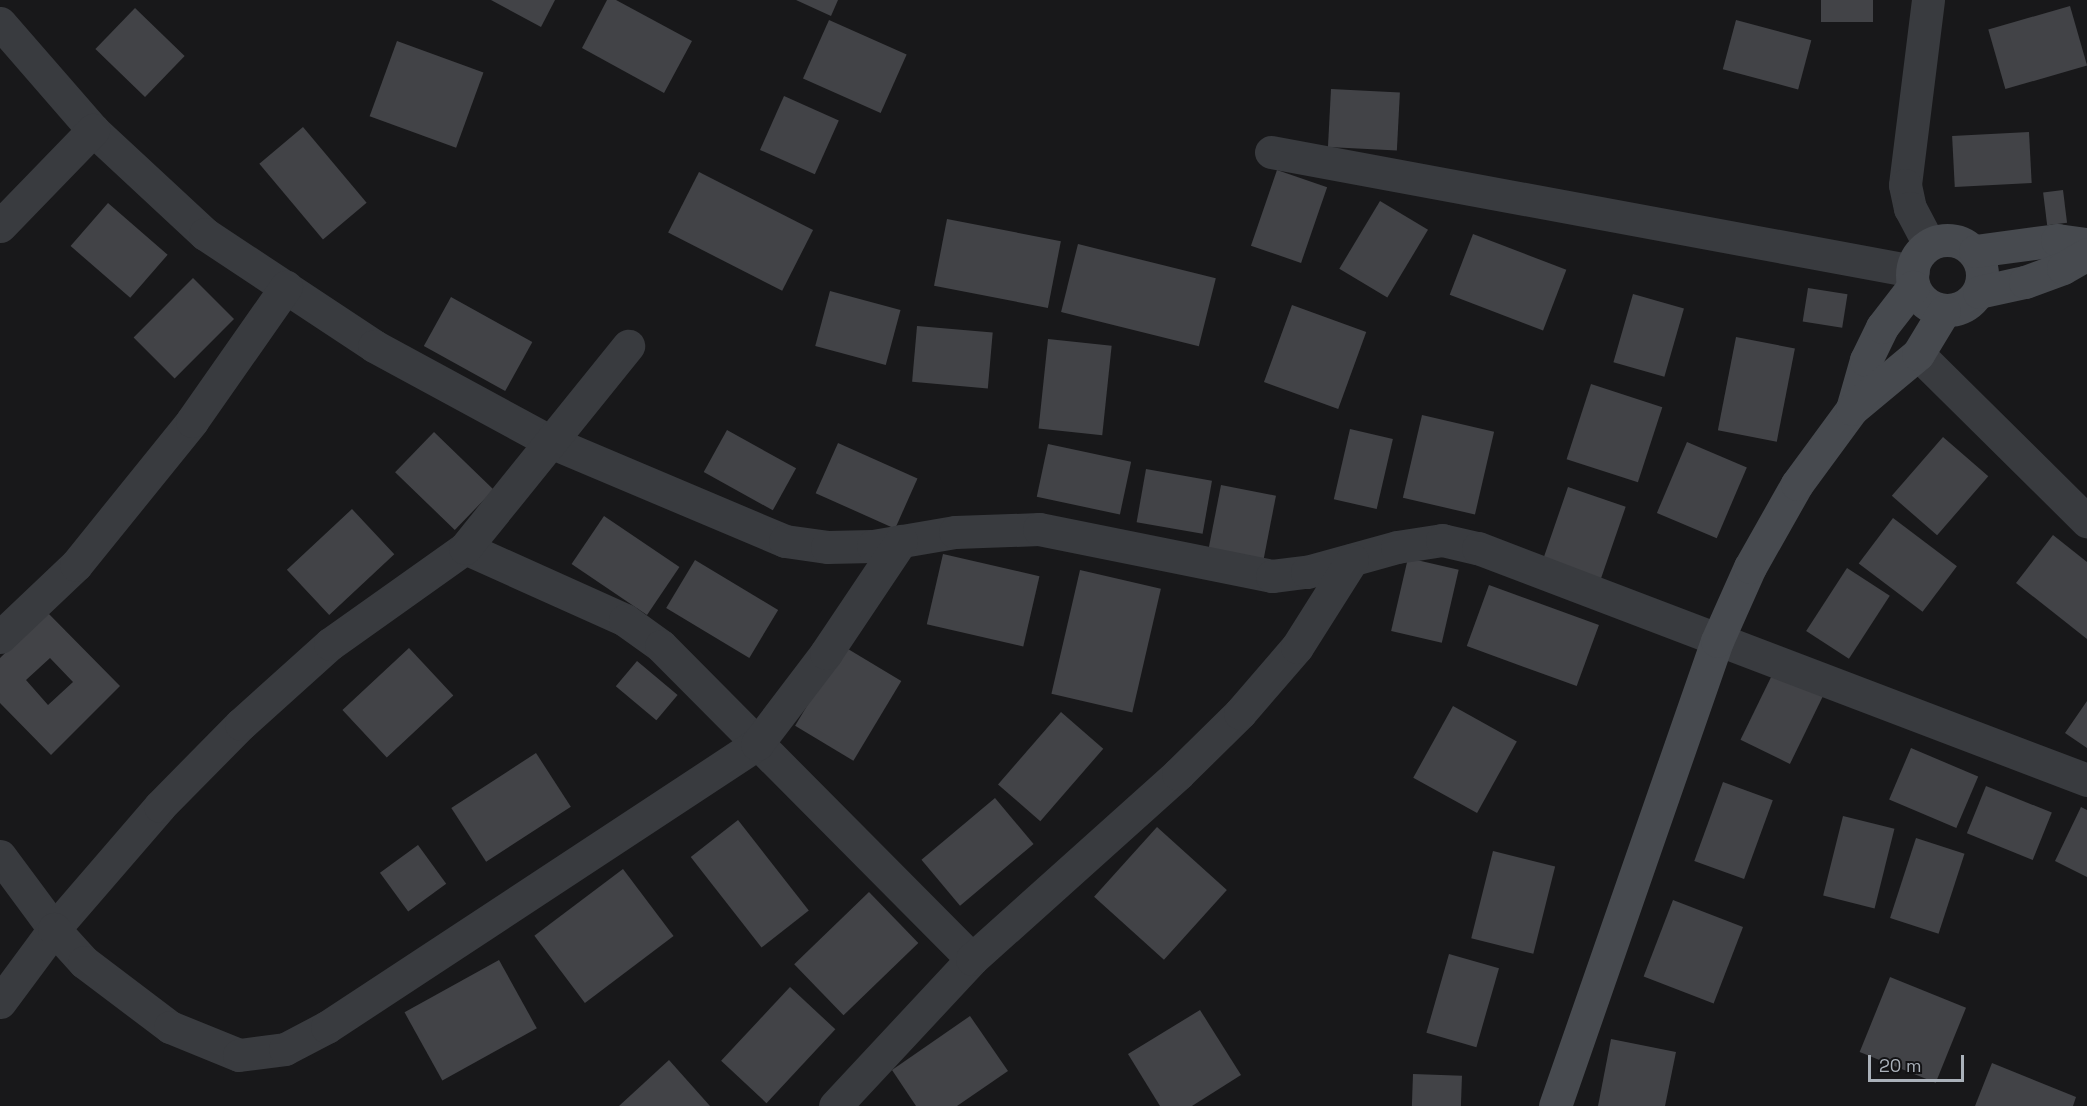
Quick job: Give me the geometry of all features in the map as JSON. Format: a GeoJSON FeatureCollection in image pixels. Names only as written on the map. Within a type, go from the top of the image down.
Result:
{"type":"FeatureCollection","features":[{"type":"Feature","properties":{"kind":"street"},"geometry":{"type":"LineString","coordinates":[[1928,0],[1905,185],[1925,303],[1944,311],[1958,310],[1979,292],[2025,282],[2063,268],[2087,254]]}},
{"type":"Feature","properties":{"kind":"street"},"geometry":{"type":"LineString","coordinates":[[0,23],[93,130],[206,234],[374,346],[553,442],[785,541],[827,547],[901,541],[999,528],[1039,529],[1272,576],[1442,540],[1469,546],[2087,780]]}},
{"type":"Feature","properties":{"kind":"street"},"geometry":{"type":"LineString","coordinates":[[0,226],[93,130]]}},
{"type":"Feature","properties":{"kind":"street"},"geometry":{"type":"LineString","coordinates":[[1271,152],[1918,267]]}},
{"type":"Feature","properties":{"kind":"street"},"geometry":{"type":"LineString","coordinates":[[1852,409],[1866,360],[1882,327],[1918,267],[1953,239],[1975,251],[2057,240],[2087,244]]}},
{"type":"Feature","properties":{"kind":"street"},"geometry":{"type":"LineString","coordinates":[[1975,251],[1983,271],[1979,292]]}},
{"type":"Feature","properties":{"kind":"street"},"geometry":{"type":"LineString","coordinates":[[0,638],[76,565],[192,421],[286,287]]}},
{"type":"Feature","properties":{"kind":"street"},"geometry":{"type":"LineString","coordinates":[[1555,1106],[1717,641],[1773,522],[1852,409],[1918,354],[1944,311]]}},
{"type":"Feature","properties":{"kind":"street"},"geometry":{"type":"LineString","coordinates":[[0,1002],[54,929],[160,806],[241,724],[330,644],[465,548],[553,442],[628,346]]}},
{"type":"Feature","properties":{"kind":"street"},"geometry":{"type":"LineString","coordinates":[[1918,354],[2087,521]]}},
{"type":"Feature","properties":{"kind":"street"},"geometry":{"type":"LineString","coordinates":[[0,856],[54,929],[84,962],[170,1027],[238,1055],[285,1049],[327,1027],[757,744],[826,653],[901,541]]}},
{"type":"Feature","properties":{"kind":"street"},"geometry":{"type":"LineString","coordinates":[[465,548],[625,620],[662,646],[972,958]]}},
{"type":"Feature","properties":{"kind":"street"},"geometry":{"type":"LineString","coordinates":[[835,1106],[972,958],[1178,774],[1240,713],[1297,646],[1352,560]]}},
{"type":"Feature","properties":{"kind":"building"},"geometry":{"type":"Polygon","coordinates":[[[491,0],[555,0],[541,27],[491,0]]]}},
{"type":"Feature","properties":{"kind":"building"},"geometry":{"type":"Polygon","coordinates":[[[607,0],[616,0],[692,41],[664,93],[582,48],[607,0]]]}},
{"type":"Feature","properties":{"kind":"building"},"geometry":{"type":"Polygon","coordinates":[[[796,0],[838,0],[831,16],[796,0]]]}},
{"type":"Feature","properties":{"kind":"building"},"geometry":{"type":"Polygon","coordinates":[[[1821,0],[1873,0],[1873,22],[1821,22],[1821,0]]]}},
{"type":"Feature","properties":{"kind":"building"},"geometry":{"type":"Polygon","coordinates":[[[2070,6],[2087,66],[2005,89],[1988,29],[2070,6]]]}},
{"type":"Feature","properties":{"kind":"building"},"geometry":{"type":"Polygon","coordinates":[[[135,8],[185,56],[145,97],[95,49],[135,8]]]}},
{"type":"Feature","properties":{"kind":"building"},"geometry":{"type":"Polygon","coordinates":[[[829,20],[907,55],[881,113],[803,78],[829,20]]]}},
{"type":"Feature","properties":{"kind":"building"},"geometry":{"type":"Polygon","coordinates":[[[1736,20],[1811,40],[1798,89],[1723,69],[1736,20]]]}},
{"type":"Feature","properties":{"kind":"building"},"geometry":{"type":"Polygon","coordinates":[[[397,41],[483,72],[456,148],[370,116],[397,41]]]}},
{"type":"Feature","properties":{"kind":"building"},"geometry":{"type":"Polygon","coordinates":[[[1331,89],[1400,93],[1397,151],[1328,147],[1331,89]]]}},
{"type":"Feature","properties":{"kind":"building"},"geometry":{"type":"Polygon","coordinates":[[[784,96],[839,120],[815,174],[760,150],[784,96]]]}},
{"type":"Feature","properties":{"kind":"building"},"geometry":{"type":"Polygon","coordinates":[[[303,127],[367,203],[323,239],[259,164],[303,127]]]}},
{"type":"Feature","properties":{"kind":"building"},"geometry":{"type":"Polygon","coordinates":[[[2029,132],[2032,183],[1955,187],[1952,136],[2029,132]]]}},
{"type":"Feature","properties":{"kind":"building"},"geometry":{"type":"Polygon","coordinates":[[[1277,170],[1327,187],[1301,263],[1251,246],[1277,170]]]}},
{"type":"Feature","properties":{"kind":"building"},"geometry":{"type":"Polygon","coordinates":[[[699,172],[813,230],[782,291],[668,233],[699,172]]]}},
{"type":"Feature","properties":{"kind":"building"},"geometry":{"type":"Polygon","coordinates":[[[2063,190],[2067,223],[2047,225],[2043,192],[2063,190]]]}},
{"type":"Feature","properties":{"kind":"building"},"geometry":{"type":"Polygon","coordinates":[[[1380,201],[1428,230],[1387,298],[1339,269],[1380,201]]]}},
{"type":"Feature","properties":{"kind":"building"},"geometry":{"type":"Polygon","coordinates":[[[108,203],[168,255],[130,298],[71,246],[108,203]]]}},
{"type":"Feature","properties":{"kind":"building"},"geometry":{"type":"Polygon","coordinates":[[[947,219],[1061,241],[1048,308],[934,286],[947,219]]]}},
{"type":"Feature","properties":{"kind":"building"},"geometry":{"type":"Polygon","coordinates":[[[1473,234],[1566,270],[1543,331],[1450,295],[1473,234]]]}},
{"type":"Feature","properties":{"kind":"building"},"geometry":{"type":"Polygon","coordinates":[[[1078,244],[1216,278],[1199,346],[1061,312],[1078,244]]]}},
{"type":"Feature","properties":{"kind":"building"},"geometry":{"type":"Polygon","coordinates":[[[193,278],[234,319],[175,378],[134,337],[193,278]]]}},
{"type":"Feature","properties":{"kind":"building"},"geometry":{"type":"Polygon","coordinates":[[[1808,288],[1848,294],[1842,328],[1803,322],[1808,288]]]}},
{"type":"Feature","properties":{"kind":"building"},"geometry":{"type":"Polygon","coordinates":[[[830,291],[901,310],[886,365],[815,346],[830,291]]]}},
{"type":"Feature","properties":{"kind":"building"},"geometry":{"type":"Polygon","coordinates":[[[1633,294],[1684,309],[1664,377],[1613,362],[1633,294]]]}},
{"type":"Feature","properties":{"kind":"building"},"geometry":{"type":"Polygon","coordinates":[[[451,297],[532,342],[505,391],[424,346],[451,297]]]}},
{"type":"Feature","properties":{"kind":"building"},"geometry":{"type":"Polygon","coordinates":[[[1292,305],[1366,332],[1338,409],[1264,382],[1292,305]]]}},
{"type":"Feature","properties":{"kind":"building"},"geometry":{"type":"Polygon","coordinates":[[[917,326],[993,333],[988,388],[912,382],[917,326]]]}},
{"type":"Feature","properties":{"kind":"building"},"geometry":{"type":"Polygon","coordinates":[[[1736,337],[1795,348],[1777,442],[1718,430],[1736,337]]]}},
{"type":"Feature","properties":{"kind":"building"},"geometry":{"type":"Polygon","coordinates":[[[1048,339],[1112,346],[1102,435],[1039,429],[1048,339]]]}},
{"type":"Feature","properties":{"kind":"building"},"geometry":{"type":"Polygon","coordinates":[[[1591,384],[1662,407],[1638,482],[1567,459],[1591,384]]]}},
{"type":"Feature","properties":{"kind":"building"},"geometry":{"type":"Polygon","coordinates":[[[1422,415],[1494,432],[1475,514],[1403,498],[1422,415]]]}},
{"type":"Feature","properties":{"kind":"building"},"geometry":{"type":"Polygon","coordinates":[[[1350,429],[1393,439],[1377,509],[1334,499],[1350,429]]]}},
{"type":"Feature","properties":{"kind":"building"},"geometry":{"type":"Polygon","coordinates":[[[727,430],[796,468],[773,510],[704,472],[727,430]]]}},
{"type":"Feature","properties":{"kind":"building"},"geometry":{"type":"Polygon","coordinates":[[[434,432],[494,490],[455,530],[395,472],[434,432]]]}},
{"type":"Feature","properties":{"kind":"building"},"geometry":{"type":"Polygon","coordinates":[[[1943,437],[1988,476],[1937,535],[1892,496],[1943,437]]]}},
{"type":"Feature","properties":{"kind":"building"},"geometry":{"type":"Polygon","coordinates":[[[1687,442],[1747,467],[1717,538],[1657,513],[1687,442]]]}},
{"type":"Feature","properties":{"kind":"building"},"geometry":{"type":"Polygon","coordinates":[[[838,443],[917,478],[895,529],[816,493],[838,443]]]}},
{"type":"Feature","properties":{"kind":"building"},"geometry":{"type":"Polygon","coordinates":[[[1048,444],[1131,462],[1120,514],[1037,497],[1048,444]]]}},
{"type":"Feature","properties":{"kind":"building"},"geometry":{"type":"Polygon","coordinates":[[[1146,469],[1212,481],[1203,534],[1137,522],[1146,469]]]}},
{"type":"Feature","properties":{"kind":"building"},"geometry":{"type":"Polygon","coordinates":[[[1221,485],[1276,496],[1261,570],[1206,560],[1221,485]]]}},
{"type":"Feature","properties":{"kind":"building"},"geometry":{"type":"Polygon","coordinates":[[[1568,487],[1626,507],[1599,585],[1541,565],[1568,487]]]}},
{"type":"Feature","properties":{"kind":"building"},"geometry":{"type":"Polygon","coordinates":[[[352,509],[394,554],[329,615],[287,570],[352,509]]]}},
{"type":"Feature","properties":{"kind":"building"},"geometry":{"type":"Polygon","coordinates":[[[604,516],[679,567],[647,615],[572,564],[604,516]]]}},
{"type":"Feature","properties":{"kind":"building"},"geometry":{"type":"Polygon","coordinates":[[[1893,518],[1957,566],[1923,612],[1859,564],[1893,518]]]}},
{"type":"Feature","properties":{"kind":"building"},"geometry":{"type":"Polygon","coordinates":[[[2053,535],[2087,562],[2087,639],[2016,583],[2053,535]]]}},
{"type":"Feature","properties":{"kind":"building"},"geometry":{"type":"Polygon","coordinates":[[[943,554],[1039,576],[1023,646],[927,624],[943,554]]]}},
{"type":"Feature","properties":{"kind":"building"},"geometry":{"type":"Polygon","coordinates":[[[1408,558],[1459,570],[1442,643],[1391,631],[1408,558]]]}},
{"type":"Feature","properties":{"kind":"building"},"geometry":{"type":"Polygon","coordinates":[[[695,560],[778,610],[749,658],[666,608],[695,560]]]}},
{"type":"Feature","properties":{"kind":"building"},"geometry":{"type":"Polygon","coordinates":[[[1847,568],[1890,596],[1849,659],[1806,631],[1847,568]]]}},
{"type":"Feature","properties":{"kind":"building"},"geometry":{"type":"Polygon","coordinates":[[[1080,570],[1161,589],[1132,712],[1051,694],[1080,570]]]}},
{"type":"Feature","properties":{"kind":"building"},"geometry":{"type":"Polygon","coordinates":[[[1489,585],[1599,625],[1577,686],[1467,646],[1489,585]]]}},
{"type":"Feature","properties":{"kind":"building"},"geometry":{"type":"Polygon","coordinates":[[[47,612],[120,686],[51,755],[0,703],[0,658],[47,612]],[[50,658],[26,680],[48,705],[73,682],[50,658]]]}},
{"type":"Feature","properties":{"kind":"building"},"geometry":{"type":"Polygon","coordinates":[[[843,646],[901,681],[853,761],[795,726],[843,646]]]}},
{"type":"Feature","properties":{"kind":"building"},"geometry":{"type":"Polygon","coordinates":[[[409,648],[453,696],[387,758],[342,710],[409,648]]]}},
{"type":"Feature","properties":{"kind":"building"},"geometry":{"type":"Polygon","coordinates":[[[637,661],[678,695],[656,720],[616,686],[637,661]]]}},
{"type":"Feature","properties":{"kind":"building"},"geometry":{"type":"Polygon","coordinates":[[[1776,667],[1825,691],[1790,764],[1740,740],[1776,667]]]}},
{"type":"Feature","properties":{"kind":"building"},"geometry":{"type":"Polygon","coordinates":[[[2087,701],[2087,748],[2065,733],[2087,701]]]}},
{"type":"Feature","properties":{"kind":"building"},"geometry":{"type":"Polygon","coordinates":[[[1453,706],[1517,741],[1477,813],[1413,778],[1453,706]]]}},
{"type":"Feature","properties":{"kind":"building"},"geometry":{"type":"Polygon","coordinates":[[[1061,712],[1103,749],[1040,821],[998,784],[1061,712]]]}},
{"type":"Feature","properties":{"kind":"building"},"geometry":{"type":"Polygon","coordinates":[[[1911,748],[1978,777],[1956,828],[1889,800],[1911,748]]]}},
{"type":"Feature","properties":{"kind":"building"},"geometry":{"type":"Polygon","coordinates":[[[536,753],[571,807],[486,862],[451,808],[536,753]]]}},
{"type":"Feature","properties":{"kind":"building"},"geometry":{"type":"Polygon","coordinates":[[[1723,782],[1773,800],[1744,879],[1694,861],[1723,782]]]}},
{"type":"Feature","properties":{"kind":"building"},"geometry":{"type":"Polygon","coordinates":[[[1986,786],[2052,813],[2033,860],[1967,833],[1986,786]]]}},
{"type":"Feature","properties":{"kind":"building"},"geometry":{"type":"Polygon","coordinates":[[[995,798],[1034,844],[960,906],[921,860],[995,798]]]}},
{"type":"Feature","properties":{"kind":"building"},"geometry":{"type":"Polygon","coordinates":[[[2081,807],[2087,810],[2087,877],[2055,861],[2081,807]]]}},
{"type":"Feature","properties":{"kind":"building"},"geometry":{"type":"Polygon","coordinates":[[[1843,816],[1894,829],[1875,908],[1823,896],[1843,816]]]}},
{"type":"Feature","properties":{"kind":"building"},"geometry":{"type":"Polygon","coordinates":[[[738,820],[809,911],[762,948],[691,857],[738,820]]]}},
{"type":"Feature","properties":{"kind":"building"},"geometry":{"type":"Polygon","coordinates":[[[1157,827],[1227,890],[1164,960],[1094,897],[1157,827]]]}},
{"type":"Feature","properties":{"kind":"building"},"geometry":{"type":"Polygon","coordinates":[[[1916,838],[1965,854],[1939,934],[1890,918],[1916,838]]]}},
{"type":"Feature","properties":{"kind":"building"},"geometry":{"type":"Polygon","coordinates":[[[418,845],[446,884],[408,911],[380,873],[418,845]]]}},
{"type":"Feature","properties":{"kind":"building"},"geometry":{"type":"Polygon","coordinates":[[[1493,851],[1555,866],[1533,954],[1471,938],[1493,851]]]}},
{"type":"Feature","properties":{"kind":"building"},"geometry":{"type":"Polygon","coordinates":[[[623,869],[674,936],[585,1003],[534,936],[623,869]]]}},
{"type":"Feature","properties":{"kind":"building"},"geometry":{"type":"Polygon","coordinates":[[[869,892],[918,943],[844,1015],[794,964],[869,892]]]}},
{"type":"Feature","properties":{"kind":"building"},"geometry":{"type":"Polygon","coordinates":[[[1673,900],[1743,927],[1714,1003],[1644,977],[1673,900]]]}},
{"type":"Feature","properties":{"kind":"building"},"geometry":{"type":"Polygon","coordinates":[[[1449,954],[1499,968],[1476,1047],[1426,1033],[1449,954]]]}},
{"type":"Feature","properties":{"kind":"building"},"geometry":{"type":"Polygon","coordinates":[[[499,960],[537,1028],[442,1081],[405,1012],[499,960]]]}},
{"type":"Feature","properties":{"kind":"building"},"geometry":{"type":"Polygon","coordinates":[[[1890,977],[1966,1008],[1936,1083],[1860,1052],[1890,977]]]}},
{"type":"Feature","properties":{"kind":"building"},"geometry":{"type":"Polygon","coordinates":[[[790,987],[835,1029],[766,1103],[721,1061],[790,987]]]}},
{"type":"Feature","properties":{"kind":"building"},"geometry":{"type":"Polygon","coordinates":[[[1200,1010],[1241,1075],[1192,1106],[1160,1106],[1128,1054],[1200,1010]]]}},
{"type":"Feature","properties":{"kind":"building"},"geometry":{"type":"Polygon","coordinates":[[[970,1016],[1008,1071],[957,1106],[916,1106],[892,1070],[970,1016]]]}},
{"type":"Feature","properties":{"kind":"building"},"geometry":{"type":"Polygon","coordinates":[[[1611,1039],[1676,1052],[1665,1106],[1598,1106],[1611,1039]]]}},
{"type":"Feature","properties":{"kind":"building"},"geometry":{"type":"Polygon","coordinates":[[[669,1060],[710,1106],[619,1106],[669,1060]]]}},
{"type":"Feature","properties":{"kind":"building"},"geometry":{"type":"Polygon","coordinates":[[[1992,1063],[2076,1097],[2073,1106],[1975,1106],[1992,1063]]]}},
{"type":"Feature","properties":{"kind":"building"},"geometry":{"type":"Polygon","coordinates":[[[1413,1074],[1462,1076],[1461,1106],[1412,1106],[1413,1074]]]}}]}
